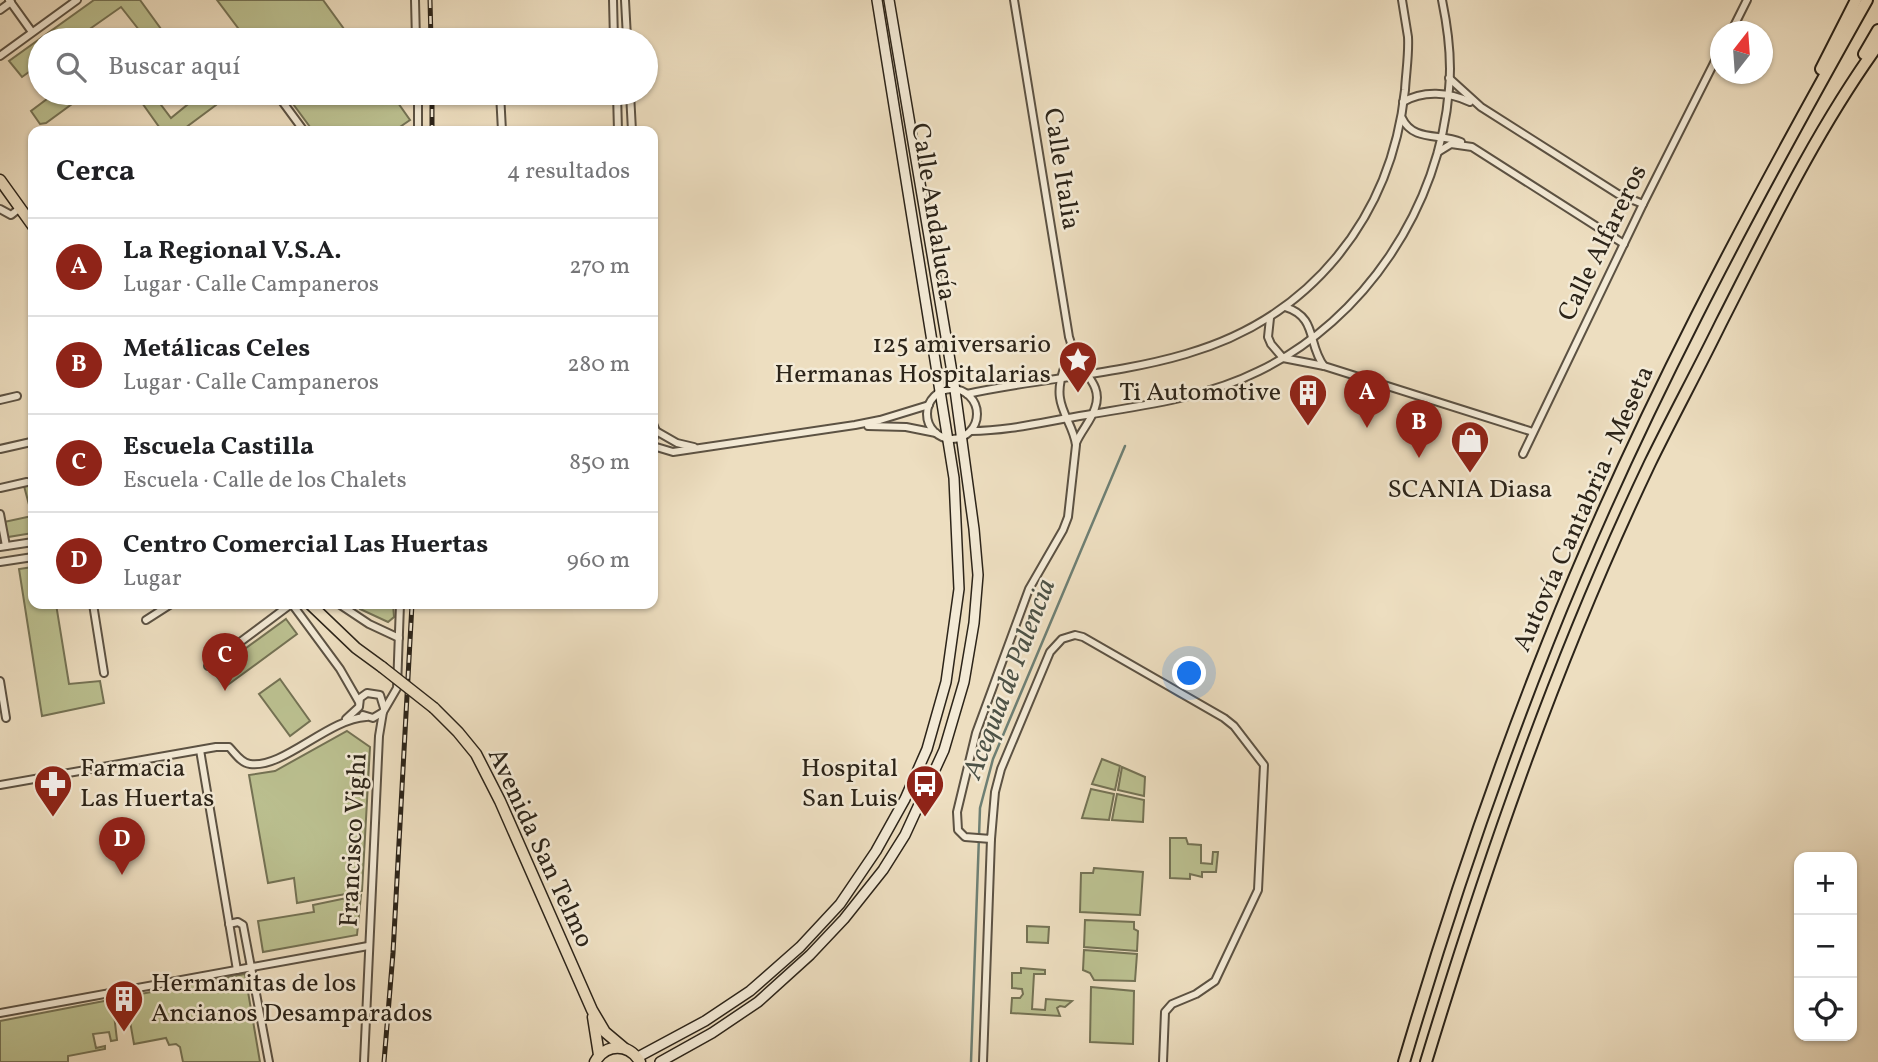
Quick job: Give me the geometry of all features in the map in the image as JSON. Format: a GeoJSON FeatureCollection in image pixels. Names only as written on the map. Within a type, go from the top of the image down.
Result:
{"type":"FeatureCollection","features":[{"type":"Feature","properties":{"kind":"highway"},"geometry":{"type":"LineString","coordinates":[[1729,253],[1856,0]]}},
{"type":"Feature","properties":{"kind":"highway","name":"Autovía Cantabria - Meseta"},"geometry":{"type":"LineString","coordinates":[[1404,1062],[1473,845],[1548,641],[1614,489],[1729,253],[1867,0]]}},
{"type":"Feature","properties":{"kind":"highway"},"geometry":{"type":"LineString","coordinates":[[1851,82],[1878,30]]}},
{"type":"Feature","properties":{"kind":"highway","name":"Autovía Cantabria - Meseta"},"geometry":{"type":"LineString","coordinates":[[1426,1062],[1462,942],[1510,804],[1569,649],[1611,551],[1650,464],[1768,230],[1851,82],[1878,45]]}},
{"type":"Feature","properties":{"kind":"main road","name":"Calle Andalucía"},"geometry":{"type":"LineString","coordinates":[[639,1060],[716,1014],[750,990],[800,947],[841,904],[876,851],[905,799],[927,750],[946,682],[959,589],[954,478],[877,0]]}},
{"type":"Feature","properties":{"kind":"main road","name":"Calle Andalucía"},"geometry":{"type":"LineString","coordinates":[[660,1062],[712,1033],[758,1002],[810,955],[844,919],[883,870],[905,835],[944,751],[964,682],[974,623],[978,575],[955,390],[890,0]]}},
{"type":"Feature","properties":{"kind":"main road"},"geometry":{"type":"LineString","coordinates":[[0,180],[28,229]]}},
{"type":"Feature","properties":{"kind":"main road"},"geometry":{"type":"LineString","coordinates":[[0,189],[28,221]]}},
{"type":"Feature","properties":{"kind":"main road","name":"Avenida San Telmo"},"geometry":{"type":"LineString","coordinates":[[315,609],[356,648],[434,708],[476,754],[500,801],[592,1010],[605,1032],[639,1060]]}},
{"type":"Feature","properties":{"kind":"main road","name":"Avenida San Telmo"},"geometry":{"type":"LineString","coordinates":[[592,1010],[597,1058]]}},
{"type":"Feature","properties":{"kind":"main road"},"geometry":{"type":"LineString","coordinates":[[597,1058],[611,1048],[624,1048]]}},
{"type":"Feature","properties":{"kind":"street"},"geometry":{"type":"LineString","coordinates":[[38,28],[77,0]]}},
{"type":"Feature","properties":{"kind":"street"},"geometry":{"type":"LineString","coordinates":[[415,0],[416,28]]}},
{"type":"Feature","properties":{"kind":"street"},"geometry":{"type":"LineString","coordinates":[[613,0],[614,28]]}},
{"type":"Feature","properties":{"kind":"street"},"geometry":{"type":"LineString","coordinates":[[625,0],[626,28]]}},
{"type":"Feature","properties":{"kind":"street","name":"Calle Italia"},"geometry":{"type":"LineString","coordinates":[[1014,0],[1062,302],[1071,344],[1079,363],[1088,373]]}},
{"type":"Feature","properties":{"kind":"street"},"geometry":{"type":"LineString","coordinates":[[658,448],[673,452],[880,420],[929,405],[940,393],[955,390],[967,394],[1184,355],[1241,334],[1270,318],[1322,274],[1362,224],[1390,164],[1402,118],[1408,46],[1402,0]]}},
{"type":"Feature","properties":{"kind":"street"},"geometry":{"type":"LineString","coordinates":[[971,431],[992,431],[1163,402],[1210,390],[1240,380],[1313,339],[1358,297],[1397,245],[1424,190],[1437,153],[1448,95],[1448,30],[1443,0]]}},
{"type":"Feature","properties":{"kind":"street"},"geometry":{"type":"LineString","coordinates":[[1736,21],[1747,0]]}},
{"type":"Feature","properties":{"kind":"street"},"geometry":{"type":"LineString","coordinates":[[0,10],[10,1],[29,28]]}},
{"type":"Feature","properties":{"kind":"street"},"geometry":{"type":"LineString","coordinates":[[0,56],[28,35]]}},
{"type":"Feature","properties":{"kind":"street","name":"Calle Alfareros"},"geometry":{"type":"LineString","coordinates":[[1523,454],[1710,71]]}},
{"type":"Feature","properties":{"kind":"street"},"geometry":{"type":"LineString","coordinates":[[1449,78],[1481,107]]}},
{"type":"Feature","properties":{"kind":"street"},"geometry":{"type":"LineString","coordinates":[[1403,102],[1415,96],[1448,95],[1461,98],[1481,107],[1618,194],[1643,204]]}},
{"type":"Feature","properties":{"kind":"street"},"geometry":{"type":"LineString","coordinates":[[285,105],[300,126]]}},
{"type":"Feature","properties":{"kind":"street"},"geometry":{"type":"LineString","coordinates":[[417,126],[418,105]]}},
{"type":"Feature","properties":{"kind":"street"},"geometry":{"type":"LineString","coordinates":[[501,105],[502,126]]}},
{"type":"Feature","properties":{"kind":"street"},"geometry":{"type":"LineString","coordinates":[[617,105],[618,126]]}},
{"type":"Feature","properties":{"kind":"street"},"geometry":{"type":"LineString","coordinates":[[631,105],[632,126]]}},
{"type":"Feature","properties":{"kind":"street"},"geometry":{"type":"LineString","coordinates":[[1402,118],[1406,127],[1413,132],[1456,140],[1472,147],[1624,244]]}},
{"type":"Feature","properties":{"kind":"street"},"geometry":{"type":"LineString","coordinates":[[1437,153],[1451,144],[1472,147]]}},
{"type":"Feature","properties":{"kind":"street"},"geometry":{"type":"LineString","coordinates":[[0,209],[8,214],[17,210]]}},
{"type":"Feature","properties":{"kind":"street"},"geometry":{"type":"LineString","coordinates":[[1285,307],[1303,315],[1313,339],[1316,356],[1324,366]]}},
{"type":"Feature","properties":{"kind":"street"},"geometry":{"type":"LineString","coordinates":[[1270,318],[1271,344],[1283,358],[1324,366],[1533,432]]}},
{"type":"Feature","properties":{"kind":"street","name":"Calle Italia"},"geometry":{"type":"LineString","coordinates":[[1063,376],[1071,344]]}},
{"type":"Feature","properties":{"kind":"street"},"geometry":{"type":"LineString","coordinates":[[988,839],[965,837],[958,830],[957,812],[976,733],[1029,589],[1068,517],[1076,445],[1082,429],[1093,414],[1098,397],[1088,373]]}},
{"type":"Feature","properties":{"kind":"street"},"geometry":{"type":"LineString","coordinates":[[1063,376],[1060,402],[1076,445]]}},
{"type":"Feature","properties":{"kind":"street"},"geometry":{"type":"LineString","coordinates":[[855,425],[905,427],[936,433],[947,439],[962,437],[971,431],[976,421],[976,410],[967,394]]}},
{"type":"Feature","properties":{"kind":"street"},"geometry":{"type":"LineString","coordinates":[[0,400],[17,396]]}},
{"type":"Feature","properties":{"kind":"street"},"geometry":{"type":"LineString","coordinates":[[929,405],[928,422],[936,433]]}},
{"type":"Feature","properties":{"kind":"street"},"geometry":{"type":"LineString","coordinates":[[658,432],[677,443],[699,448]]}},
{"type":"Feature","properties":{"kind":"street"},"geometry":{"type":"LineString","coordinates":[[0,449],[28,443]]}},
{"type":"Feature","properties":{"kind":"street"},"geometry":{"type":"LineString","coordinates":[[0,488],[27,482]]}},
{"type":"Feature","properties":{"kind":"street"},"geometry":{"type":"LineString","coordinates":[[0,514],[3,546],[28,543]]}},
{"type":"Feature","properties":{"kind":"street"},"geometry":{"type":"LineString","coordinates":[[0,562],[28,558]]}},
{"type":"Feature","properties":{"kind":"street"},"geometry":{"type":"LineString","coordinates":[[94,609],[104,673]]}},
{"type":"Feature","properties":{"kind":"street"},"geometry":{"type":"LineString","coordinates":[[146,620],[163,609]]}},
{"type":"Feature","properties":{"kind":"street"},"geometry":{"type":"LineString","coordinates":[[208,666],[284,609]]}},
{"type":"Feature","properties":{"kind":"street"},"geometry":{"type":"LineString","coordinates":[[295,609],[340,669],[368,718]]}},
{"type":"Feature","properties":{"kind":"street"},"geometry":{"type":"LineString","coordinates":[[347,609],[369,624],[398,638]]}},
{"type":"Feature","properties":{"kind":"street"},"geometry":{"type":"LineString","coordinates":[[345,721],[376,718],[397,688],[400,609]]}},
{"type":"Feature","properties":{"kind":"street"},"geometry":{"type":"LineString","coordinates":[[983,1062],[988,839],[995,792],[1001,769],[1050,652],[1062,639],[1075,635],[1083,637],[1224,718],[1234,726],[1264,765],[1258,890],[1215,981],[1196,994],[1172,1004],[1165,1012],[1163,1062]]}},
{"type":"Feature","properties":{"kind":"street"},"geometry":{"type":"LineString","coordinates":[[0,681],[6,718]]}},
{"type":"Feature","properties":{"kind":"street"},"geometry":{"type":"LineString","coordinates":[[0,785],[229,747],[241,760],[253,764],[272,760],[345,721],[367,693],[378,694],[397,688]]}},
{"type":"Feature","properties":{"kind":"street"},"geometry":{"type":"LineString","coordinates":[[378,694],[383,700],[383,710]]}},
{"type":"Feature","properties":{"kind":"street","name":"Francisco Vighi"},"geometry":{"type":"LineString","coordinates":[[364,1062],[379,736],[383,710]]}},
{"type":"Feature","properties":{"kind":"street","name":"Francisco Vighi"},"geometry":{"type":"LineString","coordinates":[[368,718],[375,723],[379,736]]}},
{"type":"Feature","properties":{"kind":"street"},"geometry":{"type":"LineString","coordinates":[[200,750],[237,970]]}},
{"type":"Feature","properties":{"kind":"street"},"geometry":{"type":"LineString","coordinates":[[229,924],[238,922],[243,925],[269,1062]]}},
{"type":"Feature","properties":{"kind":"street"},"geometry":{"type":"LineString","coordinates":[[0,1013],[368,946]]}},
{"type":"Feature","properties":{"kind":"green space"},"geometry":{"type":"Polygon","coordinates":[[[94,0],[140,0],[160,28],[138,28],[121,7],[91,28],[55,28],[94,0]]]}},
{"type":"Feature","properties":{"kind":"green space"},"geometry":{"type":"Polygon","coordinates":[[[217,0],[323,0],[343,28],[238,28],[217,0]]]}},
{"type":"Feature","properties":{"kind":"green space"},"geometry":{"type":"Polygon","coordinates":[[[28,47],[28,73],[22,77],[9,61],[28,47]]]}},
{"type":"Feature","properties":{"kind":"green space"},"geometry":{"type":"Polygon","coordinates":[[[39,105],[71,105],[46,123],[40,124],[31,111],[39,105]]]}},
{"type":"Feature","properties":{"kind":"green space"},"geometry":{"type":"Polygon","coordinates":[[[144,105],[161,105],[171,118],[187,105],[216,105],[188,126],[158,126],[144,105]]]}},
{"type":"Feature","properties":{"kind":"green space"},"geometry":{"type":"Polygon","coordinates":[[[294,105],[399,105],[410,120],[401,126],[309,126],[294,105]]]}},
{"type":"Feature","properties":{"kind":"green space"},"geometry":{"type":"Polygon","coordinates":[[[28,517],[28,534],[8,537],[4,522],[28,517]]]}},
{"type":"Feature","properties":{"kind":"green space"},"geometry":{"type":"Polygon","coordinates":[[[28,568],[28,609],[57,609],[69,684],[100,681],[104,703],[42,716],[19,569],[28,568]]]}},
{"type":"Feature","properties":{"kind":"green space"},"geometry":{"type":"Polygon","coordinates":[[[360,609],[393,609],[394,617],[388,622],[360,609]]]}},
{"type":"Feature","properties":{"kind":"green space"},"geometry":{"type":"Polygon","coordinates":[[[286,619],[297,634],[225,687],[213,672],[286,619]]]}},
{"type":"Feature","properties":{"kind":"green space"},"geometry":{"type":"Polygon","coordinates":[[[280,679],[310,721],[290,736],[259,694],[280,679]]]}},
{"type":"Feature","properties":{"kind":"green space"},"geometry":{"type":"Polygon","coordinates":[[[347,731],[370,747],[362,891],[297,903],[294,878],[268,883],[249,775],[275,771],[347,731]]]}},
{"type":"Feature","properties":{"kind":"green space"},"geometry":{"type":"Polygon","coordinates":[[[1102,759],[1120,766],[1115,790],[1092,784],[1102,759]]]}},
{"type":"Feature","properties":{"kind":"green space"},"geometry":{"type":"Polygon","coordinates":[[[1122,767],[1145,777],[1144,796],[1118,790],[1122,767]]]}},
{"type":"Feature","properties":{"kind":"green space"},"geometry":{"type":"Polygon","coordinates":[[[1091,789],[1114,794],[1109,820],[1082,818],[1091,789]]]}},
{"type":"Feature","properties":{"kind":"green space"},"geometry":{"type":"Polygon","coordinates":[[[1117,794],[1144,800],[1143,822],[1112,820],[1117,794]]]}},
{"type":"Feature","properties":{"kind":"green space"},"geometry":{"type":"Polygon","coordinates":[[[1170,838],[1186,838],[1188,844],[1201,845],[1201,863],[1212,864],[1213,852],[1218,852],[1216,872],[1202,872],[1202,877],[1190,874],[1190,879],[1170,878],[1170,838]]]}},
{"type":"Feature","properties":{"kind":"green space"},"geometry":{"type":"Polygon","coordinates":[[[1094,868],[1143,872],[1140,915],[1080,912],[1081,873],[1093,873],[1094,868]]]}},
{"type":"Feature","properties":{"kind":"green space"},"geometry":{"type":"Polygon","coordinates":[[[361,895],[357,935],[263,952],[258,921],[314,912],[313,905],[361,895]]]}},
{"type":"Feature","properties":{"kind":"green space"},"geometry":{"type":"Polygon","coordinates":[[[1085,920],[1134,922],[1134,929],[1138,931],[1137,951],[1084,947],[1085,920]]]}},
{"type":"Feature","properties":{"kind":"green space"},"geometry":{"type":"Polygon","coordinates":[[[1027,926],[1049,927],[1048,943],[1027,942],[1027,926]]]}},
{"type":"Feature","properties":{"kind":"green space"},"geometry":{"type":"Polygon","coordinates":[[[1084,950],[1137,954],[1135,981],[1094,980],[1090,973],[1083,970],[1084,950]]]}},
{"type":"Feature","properties":{"kind":"green space"},"geometry":{"type":"Polygon","coordinates":[[[1021,968],[1045,970],[1045,974],[1034,974],[1032,1009],[1045,1010],[1046,999],[1072,1001],[1065,1007],[1057,1008],[1060,1016],[1011,1013],[1012,998],[1020,998],[1023,994],[1022,989],[1012,988],[1012,973],[1021,973],[1021,968]]]}},
{"type":"Feature","properties":{"kind":"green space"},"geometry":{"type":"Polygon","coordinates":[[[245,974],[260,1062],[183,1062],[180,1047],[176,1044],[169,1045],[166,1038],[134,1044],[128,1010],[121,1009],[118,1002],[113,1006],[117,1040],[111,1041],[109,1032],[93,1034],[96,1048],[105,1046],[105,1049],[68,1056],[68,1062],[0,1062],[0,1021],[245,974]]]}},
{"type":"Feature","properties":{"kind":"green space"},"geometry":{"type":"Polygon","coordinates":[[[1091,987],[1134,991],[1133,1044],[1090,1042],[1091,987]]]}},
{"type":"Feature","properties":{"kind":"waterway","name":"Acequia de Palencia"},"geometry":{"type":"LineString","coordinates":[[971,1062],[980,808],[993,759],[1125,446]]}},
{"type":"Feature","properties":{"kind":"railway"},"geometry":{"type":"LineString","coordinates":[[430,0],[431,28]]}},
{"type":"Feature","properties":{"kind":"railway"},"geometry":{"type":"LineString","coordinates":[[432,105],[432,126]]}},
{"type":"Feature","properties":{"kind":"railway"},"geometry":{"type":"LineString","coordinates":[[384,1062],[393,953],[412,609]]}},
{"type":"Feature","properties":{"kind":"place","name":"125 amiversario Hermanas Hospitalarias"},"geometry":{"type":"Point","coordinates":[1078,394]}},
{"type":"Feature","properties":{"kind":"place","name":"Ti Automotive"},"geometry":{"type":"Point","coordinates":[1308,427]}},
{"type":"Feature","properties":{"kind":"place","name":"La Regional V.S.A."},"geometry":{"type":"Point","coordinates":[1367,428]}},
{"type":"Feature","properties":{"kind":"place","name":"Metálicas Celes"},"geometry":{"type":"Point","coordinates":[1419,458]}},
{"type":"Feature","properties":{"kind":"place","name":"SCANIA Diasa"},"geometry":{"type":"Point","coordinates":[1470,474]}},
{"type":"Feature","properties":{"kind":"place","name":"Escuela Castilla"},"geometry":{"type":"Point","coordinates":[225,691]}},
{"type":"Feature","properties":{"kind":"place","name":"Farmacia Las Huertas"},"geometry":{"type":"Point","coordinates":[53,818]}},
{"type":"Feature","properties":{"kind":"place","name":"Hospital San Luis"},"geometry":{"type":"Point","coordinates":[925,818]}},
{"type":"Feature","properties":{"kind":"place","name":"Centro Comercial Las Huertas"},"geometry":{"type":"Point","coordinates":[122,875]}},
{"type":"Feature","properties":{"kind":"place","name":"Hermanitas de los Ancianos Desamparados"},"geometry":{"type":"Point","coordinates":[124,1033]}}]}
